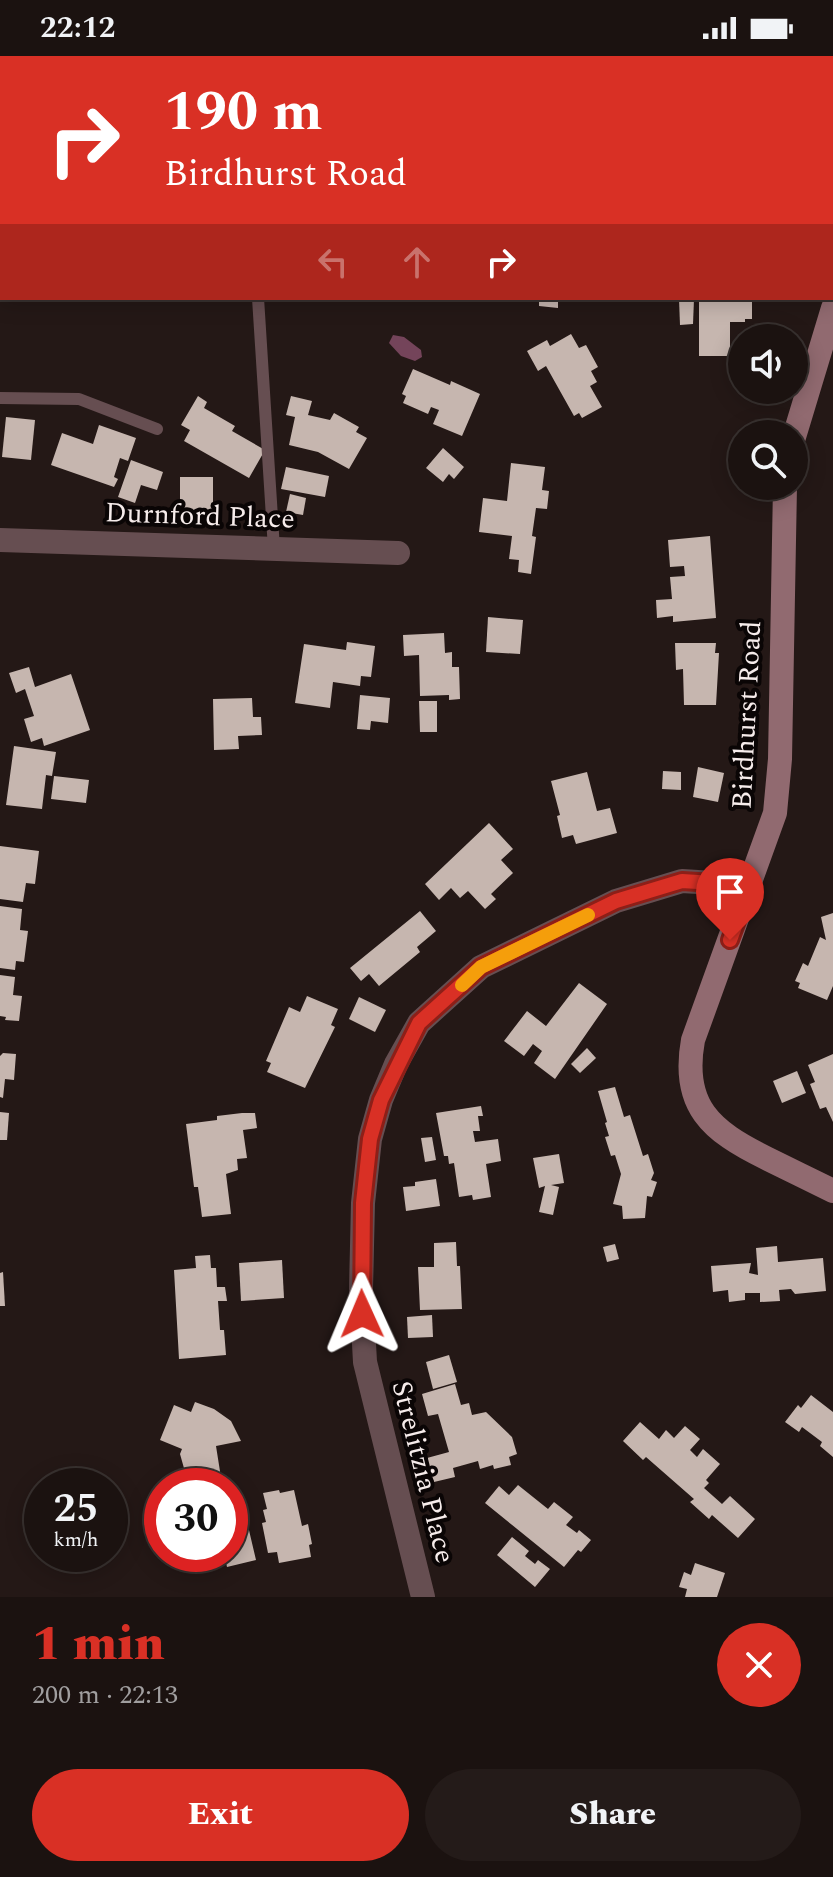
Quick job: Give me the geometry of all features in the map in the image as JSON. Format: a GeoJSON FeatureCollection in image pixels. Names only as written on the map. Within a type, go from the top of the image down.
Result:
{"type":"FeatureCollection","features":[{"type":"Feature","properties":{"kind":"street"},"geometry":{"type":"LineString","coordinates":[[799,420],[833,308]]}},
{"type":"Feature","properties":{"kind":"street","name":"Birdhurst Road"},"geometry":{"type":"LineString","coordinates":[[785,500],[775,813],[693,1040],[689,1075],[699,1109],[725,1137],[833,1191]]}},
{"type":"Feature","properties":{"kind":"street","name":"Durnford Place"},"geometry":{"type":"LineString","coordinates":[[0,540],[398,553]]}},
{"type":"Feature","properties":{"kind":"street","name":"Strelitzia Place"},"geometry":{"type":"LineString","coordinates":[[423,1597],[365,1362],[361,1289],[363,1203],[370,1139],[396,1064],[419,1023],[481,967],[616,901],[682,881],[729,884],[748,891]]}},
{"type":"Feature","properties":{"kind":"lane"},"geometry":{"type":"LineString","coordinates":[[258,300],[274,549]]}},
{"type":"Feature","properties":{"kind":"lane"},"geometry":{"type":"LineString","coordinates":[[0,398],[79,399],[157,429]]}},
{"type":"Feature","properties":{"kind":"shaded area"},"geometry":{"type":"Polygon","coordinates":[[[393,335],[404,337],[421,350],[422,357],[415,361],[401,356],[389,343],[393,335]]]}},
{"type":"Feature","properties":{"kind":"building"},"geometry":{"type":"Polygon","coordinates":[[[539,300],[558,300],[558,308],[539,306],[539,300]]]}},
{"type":"Feature","properties":{"kind":"building"},"geometry":{"type":"Polygon","coordinates":[[[679,300],[694,300],[693,324],[680,325],[679,300]]]}},
{"type":"Feature","properties":{"kind":"building"},"geometry":{"type":"Polygon","coordinates":[[[699,300],[752,300],[752,319],[728,324],[728,356],[699,356],[699,300]]]}},
{"type":"Feature","properties":{"kind":"building"},"geometry":{"type":"Polygon","coordinates":[[[571,334],[579,348],[586,345],[598,367],[591,371],[597,382],[590,386],[602,407],[582,418],[579,413],[574,416],[546,366],[538,371],[527,351],[547,340],[550,346],[571,334]]]}},
{"type":"Feature","properties":{"kind":"building"},"geometry":{"type":"Polygon","coordinates":[[[413,369],[480,394],[462,436],[433,424],[439,410],[431,407],[428,414],[403,403],[406,396],[402,394],[413,369]]]}},
{"type":"Feature","properties":{"kind":"building"},"geometry":{"type":"Polygon","coordinates":[[[198,396],[207,402],[204,408],[235,426],[232,431],[265,450],[249,478],[184,441],[190,430],[181,425],[198,396]]]}},
{"type":"Feature","properties":{"kind":"building"},"geometry":{"type":"Polygon","coordinates":[[[291,396],[312,401],[308,415],[330,420],[334,413],[359,427],[356,432],[367,438],[349,469],[318,452],[289,445],[295,417],[286,415],[291,396]]]}},
{"type":"Feature","properties":{"kind":"building"},"geometry":{"type":"Polygon","coordinates":[[[6,417],[35,420],[31,460],[2,457],[6,417]]]}},
{"type":"Feature","properties":{"kind":"building"},"geometry":{"type":"Polygon","coordinates":[[[99,425],[136,438],[128,461],[120,458],[114,487],[51,465],[62,433],[93,444],[99,425]]]}},
{"type":"Feature","properties":{"kind":"building"},"geometry":{"type":"Polygon","coordinates":[[[443,448],[464,467],[454,479],[449,474],[443,482],[426,468],[443,448]]]}},
{"type":"Feature","properties":{"kind":"building"},"geometry":{"type":"Polygon","coordinates":[[[131,460],[163,472],[157,490],[141,485],[135,503],[118,497],[131,460]]]}},
{"type":"Feature","properties":{"kind":"building"},"geometry":{"type":"Polygon","coordinates":[[[511,463],[545,467],[542,490],[549,491],[547,509],[536,508],[531,574],[518,572],[519,560],[509,559],[512,536],[479,532],[483,498],[507,501],[511,463]]]}},
{"type":"Feature","properties":{"kind":"building"},"geometry":{"type":"Polygon","coordinates":[[[286,467],[329,476],[325,497],[281,489],[286,467]]]}},
{"type":"Feature","properties":{"kind":"building"},"geometry":{"type":"Polygon","coordinates":[[[180,477],[213,477],[213,514],[180,515],[180,477]]]}},
{"type":"Feature","properties":{"kind":"building"},"geometry":{"type":"Polygon","coordinates":[[[290,494],[306,498],[303,515],[286,512],[290,494]]]}},
{"type":"Feature","properties":{"kind":"building"},"geometry":{"type":"Polygon","coordinates":[[[710,536],[716,618],[673,622],[673,616],[657,618],[656,600],[672,599],[670,577],[685,576],[684,566],[670,567],[668,540],[710,536]]]}},
{"type":"Feature","properties":{"kind":"building"},"geometry":{"type":"Polygon","coordinates":[[[488,617],[523,620],[520,654],[486,652],[488,617]]]}},
{"type":"Feature","properties":{"kind":"building"},"geometry":{"type":"Polygon","coordinates":[[[444,633],[445,653],[452,652],[452,667],[459,667],[460,699],[449,700],[449,695],[420,696],[419,655],[404,656],[403,635],[444,633]]]}},
{"type":"Feature","properties":{"kind":"building"},"geometry":{"type":"Polygon","coordinates":[[[347,642],[375,646],[371,677],[361,676],[360,686],[333,682],[330,708],[295,703],[304,644],[346,650],[347,642]]]}},
{"type":"Feature","properties":{"kind":"building"},"geometry":{"type":"Polygon","coordinates":[[[675,643],[716,643],[715,653],[719,653],[716,705],[684,705],[683,669],[676,670],[675,643]]]}},
{"type":"Feature","properties":{"kind":"building"},"geometry":{"type":"Polygon","coordinates":[[[29,667],[35,687],[71,674],[90,730],[44,746],[42,738],[31,742],[24,719],[34,716],[25,689],[16,693],[9,673],[29,667]]]}},
{"type":"Feature","properties":{"kind":"building"},"geometry":{"type":"Polygon","coordinates":[[[360,695],[390,698],[388,723],[371,721],[370,730],[357,729],[360,695]]]}},
{"type":"Feature","properties":{"kind":"building"},"geometry":{"type":"Polygon","coordinates":[[[252,698],[253,717],[261,717],[262,735],[238,736],[239,749],[214,750],[213,699],[252,698]]]}},
{"type":"Feature","properties":{"kind":"building"},"geometry":{"type":"Polygon","coordinates":[[[419,701],[437,701],[437,732],[420,732],[419,701]]]}},
{"type":"Feature","properties":{"kind":"building"},"geometry":{"type":"Polygon","coordinates":[[[14,746],[56,752],[52,776],[46,775],[42,809],[6,805],[14,746]]]}},
{"type":"Feature","properties":{"kind":"building"},"geometry":{"type":"Polygon","coordinates":[[[698,767],[724,773],[718,802],[693,797],[698,767]]]}},
{"type":"Feature","properties":{"kind":"building"},"geometry":{"type":"Polygon","coordinates":[[[663,771],[681,772],[681,790],[662,789],[663,771]]]}},
{"type":"Feature","properties":{"kind":"building"},"geometry":{"type":"Polygon","coordinates":[[[587,772],[597,811],[610,808],[617,833],[576,844],[573,835],[562,838],[551,781],[587,772]]]}},
{"type":"Feature","properties":{"kind":"building"},"geometry":{"type":"Polygon","coordinates":[[[54,776],[89,780],[86,803],[51,799],[54,776]]]}},
{"type":"Feature","properties":{"kind":"building"},"geometry":{"type":"Polygon","coordinates":[[[489,823],[513,849],[501,860],[513,873],[491,894],[496,899],[485,909],[468,891],[460,898],[451,888],[439,900],[425,884],[489,823]]]}},
{"type":"Feature","properties":{"kind":"building"},"geometry":{"type":"Polygon","coordinates":[[[0,846],[39,851],[35,884],[26,883],[23,902],[0,899],[0,846]]]}},
{"type":"Feature","properties":{"kind":"building"},"geometry":{"type":"Polygon","coordinates":[[[0,906],[22,909],[20,930],[28,931],[24,962],[16,961],[15,970],[0,968],[0,906]]]}},
{"type":"Feature","properties":{"kind":"building"},"geometry":{"type":"Polygon","coordinates":[[[420,911],[436,931],[417,947],[420,952],[379,986],[369,974],[361,981],[350,968],[420,911]]]}},
{"type":"Feature","properties":{"kind":"building"},"geometry":{"type":"Polygon","coordinates":[[[833,913],[833,986],[827,1000],[798,988],[800,983],[795,981],[803,963],[808,966],[820,937],[826,940],[821,917],[833,913]]]}},
{"type":"Feature","properties":{"kind":"building"},"geometry":{"type":"Polygon","coordinates":[[[0,975],[15,977],[13,995],[22,996],[19,1021],[5,1020],[6,1017],[0,1016],[0,975]]]}},
{"type":"Feature","properties":{"kind":"building"},"geometry":{"type":"Polygon","coordinates":[[[579,983],[607,1004],[555,1079],[534,1063],[542,1051],[533,1044],[524,1056],[504,1041],[527,1011],[546,1026],[579,983]]]}},
{"type":"Feature","properties":{"kind":"building"},"geometry":{"type":"Polygon","coordinates":[[[307,996],[338,1009],[331,1025],[335,1027],[305,1088],[267,1072],[271,1063],[266,1061],[289,1007],[300,1012],[307,996]]]}},
{"type":"Feature","properties":{"kind":"building"},"geometry":{"type":"Polygon","coordinates":[[[359,997],[386,1010],[375,1032],[349,1019],[359,997]]]}},
{"type":"Feature","properties":{"kind":"building"},"geometry":{"type":"Polygon","coordinates":[[[587,1048],[596,1058],[580,1073],[571,1064],[587,1048]]]}},
{"type":"Feature","properties":{"kind":"building"},"geometry":{"type":"Polygon","coordinates":[[[3,1053],[16,1054],[14,1080],[5,1079],[3,1098],[0,1097],[0,1056],[3,1053]]]}},
{"type":"Feature","properties":{"kind":"building"},"geometry":{"type":"Polygon","coordinates":[[[833,1054],[833,1122],[826,1107],[820,1109],[810,1084],[815,1082],[808,1065],[833,1054]]]}},
{"type":"Feature","properties":{"kind":"building"},"geometry":{"type":"Polygon","coordinates":[[[797,1071],[806,1093],[782,1103],[773,1081],[797,1071]]]}},
{"type":"Feature","properties":{"kind":"building"},"geometry":{"type":"Polygon","coordinates":[[[615,1087],[624,1117],[630,1115],[643,1156],[648,1154],[654,1173],[651,1180],[657,1182],[652,1197],[647,1196],[645,1218],[623,1219],[622,1206],[613,1204],[621,1174],[605,1137],[609,1136],[607,1122],[598,1091],[615,1087]]]}},
{"type":"Feature","properties":{"kind":"building"},"geometry":{"type":"Polygon","coordinates":[[[481,1106],[483,1116],[478,1116],[480,1131],[473,1131],[475,1142],[498,1139],[501,1161],[486,1164],[491,1197],[473,1200],[472,1195],[459,1197],[454,1163],[449,1164],[448,1156],[444,1156],[436,1113],[481,1106]]]}},
{"type":"Feature","properties":{"kind":"building"},"geometry":{"type":"Polygon","coordinates":[[[0,1112],[9,1113],[7,1140],[0,1140],[0,1112]]]}},
{"type":"Feature","properties":{"kind":"building"},"geometry":{"type":"Polygon","coordinates":[[[255,1113],[257,1128],[243,1130],[247,1158],[237,1159],[238,1170],[226,1174],[231,1214],[202,1217],[198,1187],[194,1187],[186,1124],[255,1113]]]}},
{"type":"Feature","properties":{"kind":"building"},"geometry":{"type":"Polygon","coordinates":[[[432,1137],[436,1160],[425,1162],[421,1138],[432,1137]]]}},
{"type":"Feature","properties":{"kind":"building"},"geometry":{"type":"Polygon","coordinates":[[[559,1154],[564,1183],[551,1185],[559,1187],[553,1215],[539,1212],[545,1186],[539,1188],[533,1158],[559,1154]]]}},
{"type":"Feature","properties":{"kind":"building"},"geometry":{"type":"Polygon","coordinates":[[[436,1179],[440,1206],[406,1211],[403,1187],[436,1179]]]}},
{"type":"Feature","properties":{"kind":"building"},"geometry":{"type":"Polygon","coordinates":[[[456,1242],[462,1309],[420,1310],[418,1267],[434,1267],[434,1243],[456,1242]]]}},
{"type":"Feature","properties":{"kind":"building"},"geometry":{"type":"Polygon","coordinates":[[[615,1244],[619,1259],[607,1262],[603,1247],[615,1244]]]}},
{"type":"Feature","properties":{"kind":"building"},"geometry":{"type":"Polygon","coordinates":[[[777,1246],[778,1262],[823,1258],[826,1291],[795,1294],[791,1289],[779,1290],[780,1301],[760,1302],[760,1293],[745,1293],[745,1300],[729,1302],[728,1290],[713,1292],[711,1266],[751,1263],[749,1273],[758,1275],[756,1248],[777,1246]]]}},
{"type":"Feature","properties":{"kind":"building"},"geometry":{"type":"Polygon","coordinates":[[[210,1255],[211,1268],[216,1268],[217,1287],[225,1287],[227,1301],[218,1301],[226,1355],[179,1359],[174,1270],[196,1268],[195,1256],[210,1255]]]}},
{"type":"Feature","properties":{"kind":"building"},"geometry":{"type":"Polygon","coordinates":[[[282,1260],[284,1298],[241,1301],[239,1263],[282,1260]]]}},
{"type":"Feature","properties":{"kind":"building"},"geometry":{"type":"Polygon","coordinates":[[[3,1272],[5,1306],[0,1306],[0,1273],[3,1272]]]}},
{"type":"Feature","properties":{"kind":"building"},"geometry":{"type":"Polygon","coordinates":[[[432,1315],[433,1337],[408,1338],[407,1317],[432,1315]]]}},
{"type":"Feature","properties":{"kind":"building"},"geometry":{"type":"Polygon","coordinates":[[[449,1355],[457,1382],[433,1389],[426,1362],[449,1355]]]}},
{"type":"Feature","properties":{"kind":"building"},"geometry":{"type":"Polygon","coordinates":[[[455,1384],[461,1405],[469,1403],[472,1415],[486,1412],[512,1437],[517,1454],[509,1457],[511,1465],[480,1469],[478,1461],[453,1468],[455,1477],[434,1482],[427,1458],[449,1452],[438,1414],[428,1416],[422,1394],[455,1384]]]}},
{"type":"Feature","properties":{"kind":"building"},"geometry":{"type":"Polygon","coordinates":[[[811,1395],[833,1412],[833,1457],[820,1446],[822,1442],[802,1427],[799,1432],[785,1422],[798,1405],[801,1408],[811,1395]]]}},
{"type":"Feature","properties":{"kind":"building"},"geometry":{"type":"Polygon","coordinates":[[[195,1402],[214,1409],[231,1421],[241,1441],[216,1446],[219,1468],[184,1468],[180,1454],[182,1449],[160,1440],[174,1405],[191,1412],[195,1402]]]}},
{"type":"Feature","properties":{"kind":"building"},"geometry":{"type":"Polygon","coordinates":[[[640,1422],[659,1439],[666,1430],[674,1438],[685,1426],[700,1439],[690,1450],[697,1457],[703,1449],[720,1464],[706,1480],[709,1483],[704,1488],[722,1504],[730,1496],[755,1519],[738,1538],[712,1515],[709,1519],[690,1502],[694,1499],[623,1441],[640,1422]]]}},
{"type":"Feature","properties":{"kind":"building"},"geometry":{"type":"Polygon","coordinates":[[[518,1485],[548,1509],[554,1502],[573,1517],[566,1525],[577,1533],[579,1530],[591,1540],[564,1567],[485,1503],[499,1486],[509,1495],[518,1485]]]}},
{"type":"Feature","properties":{"kind":"building"},"geometry":{"type":"Polygon","coordinates":[[[279,1490],[280,1493],[294,1490],[302,1526],[308,1524],[311,1557],[279,1563],[277,1552],[268,1553],[262,1523],[266,1522],[263,1510],[267,1509],[263,1493],[279,1490]]]}},
{"type":"Feature","properties":{"kind":"building"},"geometry":{"type":"Polygon","coordinates":[[[248,1526],[256,1560],[248,1562],[248,1526]]]}},
{"type":"Feature","properties":{"kind":"building"},"geometry":{"type":"Polygon","coordinates":[[[512,1537],[529,1551],[525,1556],[535,1564],[538,1560],[550,1569],[535,1587],[497,1555],[512,1537]]]}},
{"type":"Feature","properties":{"kind":"building"},"geometry":{"type":"Polygon","coordinates":[[[695,1563],[725,1573],[717,1597],[685,1597],[687,1589],[679,1587],[684,1572],[691,1575],[695,1563]]]}},
{"type":"Feature","properties":{"kind":"slow traffic"},"geometry":{"type":"LineString","coordinates":[[462,985],[481,967],[588,915]]}},
{"type":"Feature","properties":{"kind":"route"},"geometry":{"type":"LineString","coordinates":[[362,1314],[363,1203],[370,1139],[396,1064],[419,1023],[481,967],[616,901],[682,881],[729,884],[748,891],[730,940]]}}]}
